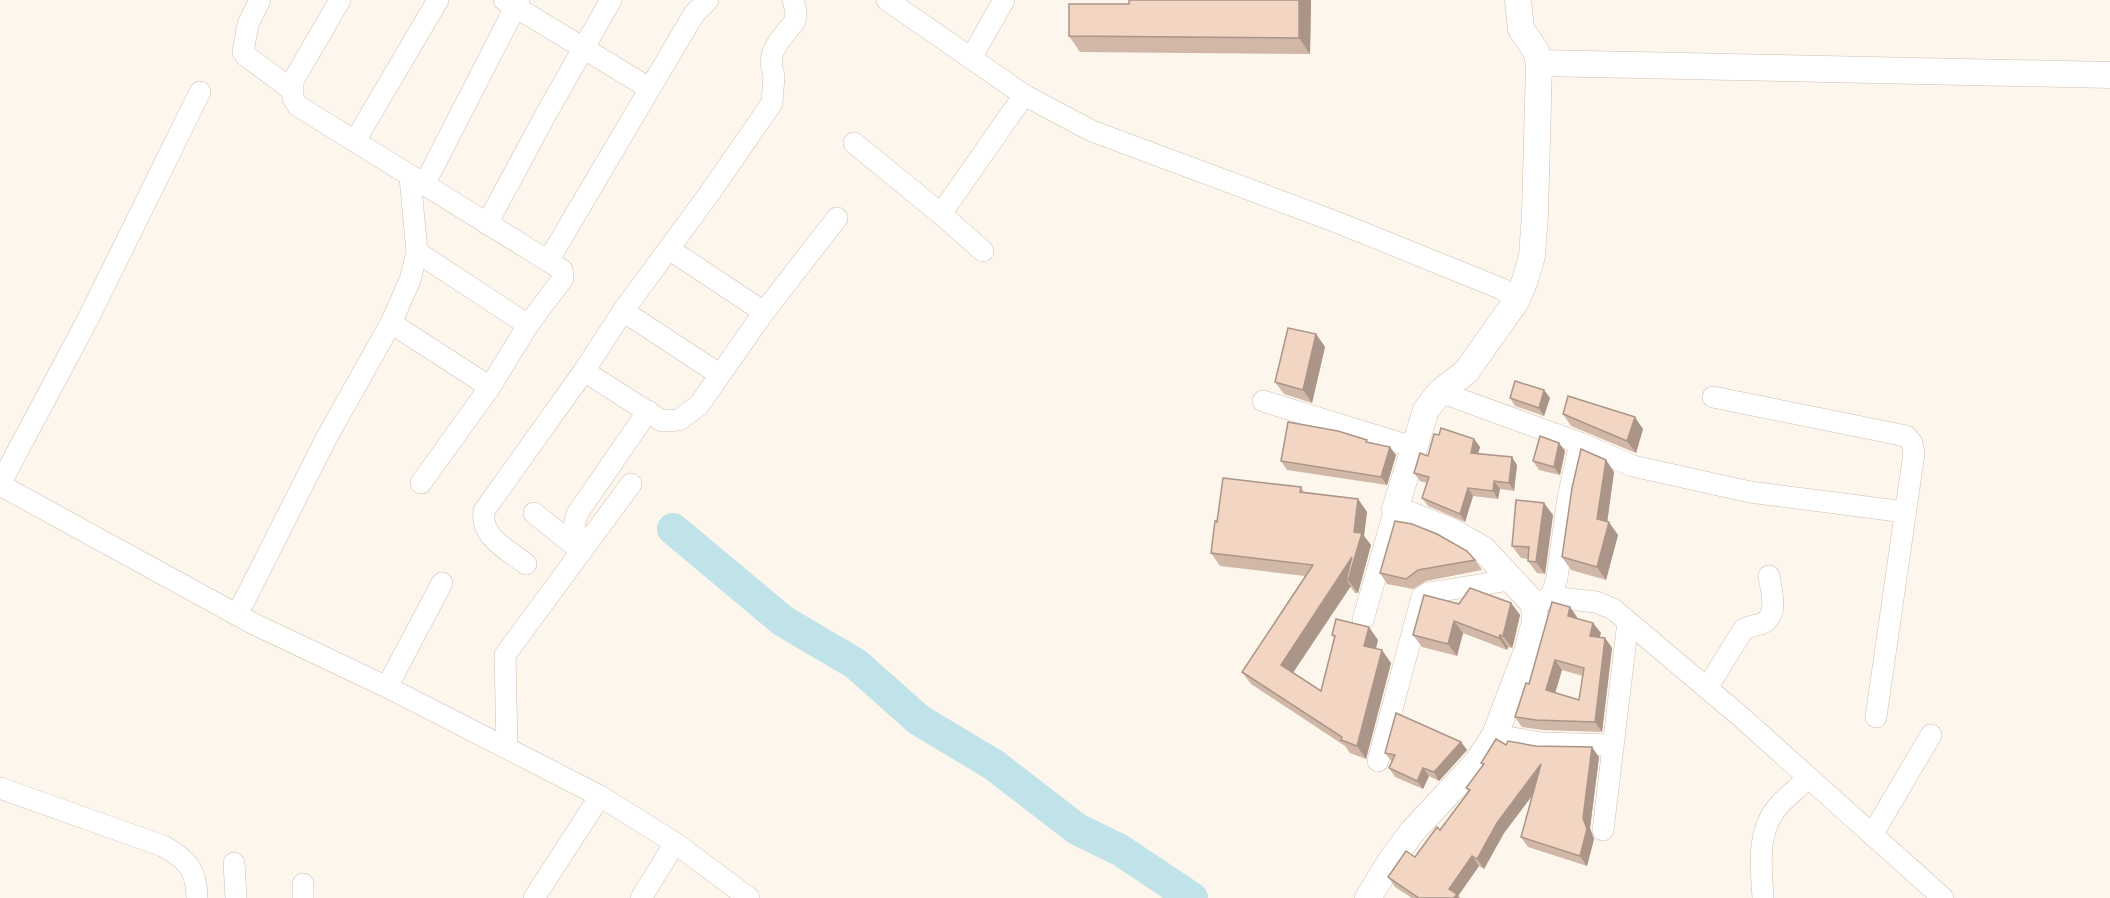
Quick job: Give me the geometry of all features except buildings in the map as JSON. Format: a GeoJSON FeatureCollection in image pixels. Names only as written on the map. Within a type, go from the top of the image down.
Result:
{"type":"FeatureCollection","features":[{"type":"Feature","properties":{"kind":"street"},"geometry":{"type":"LineString","coordinates":[[260,0],[248,24],[243,52],[292,90]]}},
{"type":"Feature","properties":{"kind":"street"},"geometry":{"type":"LineString","coordinates":[[340,0],[296,74],[292,90],[293,98],[298,106],[560,268],[563,278],[528,325],[490,387],[421,483]]}},
{"type":"Feature","properties":{"kind":"street"},"geometry":{"type":"LineString","coordinates":[[355,141],[438,0]]}},
{"type":"Feature","properties":{"kind":"street"},"geometry":{"type":"LineString","coordinates":[[488,224],[546,114],[612,0]]}},
{"type":"Feature","properties":{"kind":"street"},"geometry":{"type":"LineString","coordinates":[[548,261],[694,14],[708,0]]}},
{"type":"Feature","properties":{"kind":"street"},"geometry":{"type":"LineString","coordinates":[[526,564],[487,532],[483,521],[484,512],[584,371],[623,311],[772,103],[774,76],[771,62],[776,46],[795,21],[796,11],[793,0]]}},
{"type":"Feature","properties":{"kind":"street"},"geometry":{"type":"LineString","coordinates":[[887,0],[1024,96],[1092,131],[1339,222],[1502,289],[1517,300]]}},
{"type":"Feature","properties":{"kind":"street"},"geometry":{"type":"LineString","coordinates":[[971,58],[1004,0]]}},
{"type":"Feature","properties":{"kind":"street"},"geometry":{"type":"LineString","coordinates":[[1363,620],[1413,447],[1426,410],[1440,392],[1466,372],[1517,300],[1525,280],[1533,246],[1539,63],[1536,51],[1521,29],[1518,0]]}},
{"type":"Feature","properties":{"kind":"street"},"geometry":{"type":"LineString","coordinates":[[237,615],[317,456],[392,323],[410,280],[417,252],[417,181],[513,2],[649,88]]}},
{"type":"Feature","properties":{"kind":"street"},"geometry":{"type":"LineString","coordinates":[[1539,63],[2110,75]]}},
{"type":"Feature","properties":{"kind":"street"},"geometry":{"type":"LineString","coordinates":[[200,92],[88,319],[0,485],[237,615],[387,687],[600,796],[675,843],[749,898]]}},
{"type":"Feature","properties":{"kind":"street"},"geometry":{"type":"LineString","coordinates":[[941,214],[1024,96]]}},
{"type":"Feature","properties":{"kind":"street"},"geometry":{"type":"LineString","coordinates":[[854,144],[941,214],[983,252]]}},
{"type":"Feature","properties":{"kind":"street"},"geometry":{"type":"LineString","coordinates":[[584,371],[662,421],[679,420],[699,405],[764,312],[837,218]]}},
{"type":"Feature","properties":{"kind":"street"},"geometry":{"type":"LineString","coordinates":[[669,249],[764,312]]}},
{"type":"Feature","properties":{"kind":"street"},"geometry":{"type":"LineString","coordinates":[[417,252],[528,325]]}},
{"type":"Feature","properties":{"kind":"street"},"geometry":{"type":"LineString","coordinates":[[623,311],[719,374]]}},
{"type":"Feature","properties":{"kind":"street"},"geometry":{"type":"LineString","coordinates":[[392,323],[490,387]]}},
{"type":"Feature","properties":{"kind":"street"},"geometry":{"type":"LineString","coordinates":[[1440,392],[1580,443],[1633,466],[1717,486],[1905,512]]}},
{"type":"Feature","properties":{"kind":"street"},"geometry":{"type":"LineString","coordinates":[[1713,397],[1906,436],[1912,443],[1914,453],[1876,717]]}},
{"type":"Feature","properties":{"kind":"street"},"geometry":{"type":"LineString","coordinates":[[1263,401],[1413,447]]}},
{"type":"Feature","properties":{"kind":"street"},"geometry":{"type":"LineString","coordinates":[[584,547],[573,530],[577,514],[648,411]]}},
{"type":"Feature","properties":{"kind":"street"},"geometry":{"type":"LineString","coordinates":[[1368,898],[1412,832],[1478,760],[1495,735],[1543,601],[1557,578],[1568,498],[1580,443]]}},
{"type":"Feature","properties":{"kind":"street"},"geometry":{"type":"LineString","coordinates":[[507,748],[505,655],[631,484]]}},
{"type":"Feature","properties":{"kind":"street"},"geometry":{"type":"LineString","coordinates":[[1395,509],[1464,537],[1483,549],[1510,580],[1543,601],[1605,604],[1707,688],[1943,898]]}},
{"type":"Feature","properties":{"kind":"street"},"geometry":{"type":"LineString","coordinates":[[534,513],[584,547]]}},
{"type":"Feature","properties":{"kind":"street"},"geometry":{"type":"LineString","coordinates":[[1707,688],[1743,630],[1762,624],[1770,616],[1773,603],[1769,576]]}},
{"type":"Feature","properties":{"kind":"street"},"geometry":{"type":"LineString","coordinates":[[1378,761],[1422,597],[1428,593],[1510,580]]}},
{"type":"Feature","properties":{"kind":"street"},"geometry":{"type":"LineString","coordinates":[[387,687],[441,583]]}},
{"type":"Feature","properties":{"kind":"street"},"geometry":{"type":"LineString","coordinates":[[1603,830],[1628,622]]}},
{"type":"Feature","properties":{"kind":"street"},"geometry":{"type":"LineString","coordinates":[[1495,735],[1542,743],[1613,745]]}},
{"type":"Feature","properties":{"kind":"street"},"geometry":{"type":"LineString","coordinates":[[1872,836],[1931,735]]}},
{"type":"Feature","properties":{"kind":"street"},"geometry":{"type":"LineString","coordinates":[[1763,898],[1762,839],[1779,805],[1808,778]]}},
{"type":"Feature","properties":{"kind":"street"},"geometry":{"type":"LineString","coordinates":[[0,788],[163,846],[179,855],[194,873],[197,898]]}},
{"type":"Feature","properties":{"kind":"street"},"geometry":{"type":"LineString","coordinates":[[534,898],[600,796]]}},
{"type":"Feature","properties":{"kind":"street"},"geometry":{"type":"LineString","coordinates":[[641,898],[675,843]]}},
{"type":"Feature","properties":{"kind":"street"},"geometry":{"type":"LineString","coordinates":[[234,863],[236,898]]}},
{"type":"Feature","properties":{"kind":"waterway"},"geometry":{"type":"LineString","coordinates":[[673,529],[783,621],[856,664],[919,720],[994,765],[1077,829],[1120,850],[1192,898]]}}]}
